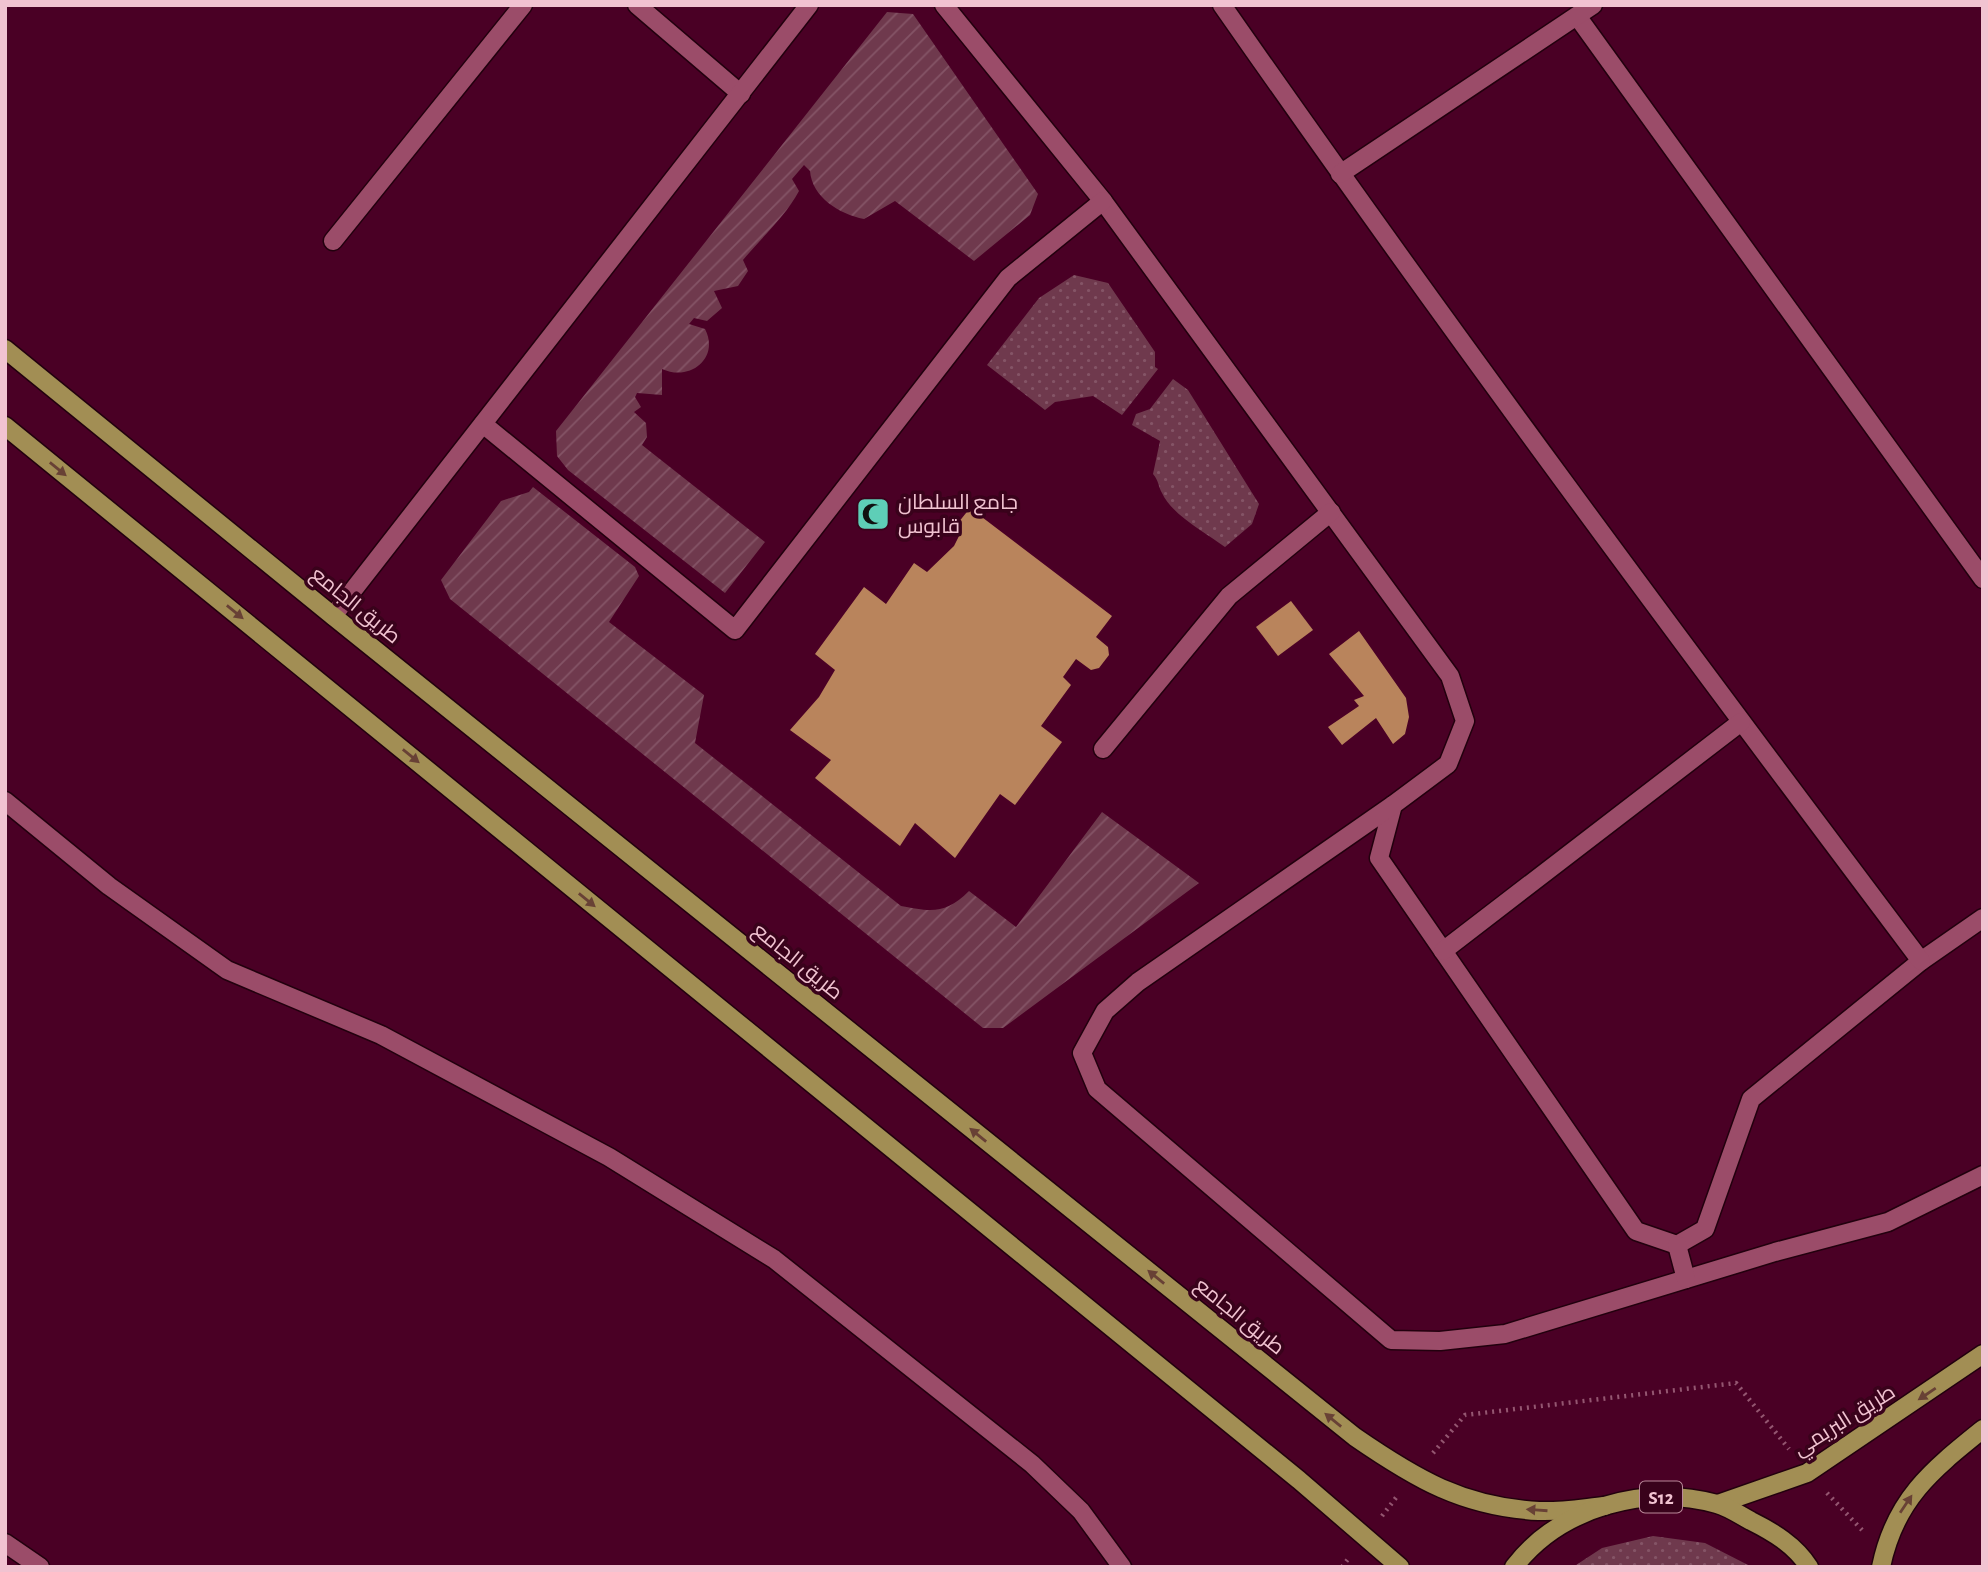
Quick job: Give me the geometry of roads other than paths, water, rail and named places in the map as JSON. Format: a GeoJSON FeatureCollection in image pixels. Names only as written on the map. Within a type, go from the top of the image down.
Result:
{"type":"FeatureCollection","features":[{"type":"Feature","properties":{"kind":"main road","name":"طريق الجامع"},"geometry":{"type":"LineString","coordinates":[[5,349],[1355,1437],[1413,1477],[1471,1501],[1541,1511],[1605,1506]]}},
{"type":"Feature","properties":{"kind":"main road"},"geometry":{"type":"LineString","coordinates":[[5,426],[1367,1535],[1400,1567]]}},
{"type":"Feature","properties":{"kind":"main road","name":"طريق البريمي"},"geometry":{"type":"LineString","coordinates":[[1718,1504],[1807,1473],[1983,1354]]}},
{"type":"Feature","properties":{"kind":"main road"},"geometry":{"type":"LineString","coordinates":[[1882,1560],[1900,1511],[1927,1474],[1983,1429]]}},
{"type":"Feature","properties":{"kind":"main road","name":"S12"},"geometry":{"type":"LineString","coordinates":[[1514,1567],[1529,1547],[1586,1510],[1651,1495],[1718,1504],[1776,1534],[1809,1567]]}},
{"type":"Feature","properties":{"kind":"street"},"geometry":{"type":"LineString","coordinates":[[333,241],[523,5]]}},
{"type":"Feature","properties":{"kind":"street"},"geometry":{"type":"LineString","coordinates":[[636,5],[741,94]]}},
{"type":"Feature","properties":{"kind":"street"},"geometry":{"type":"LineString","coordinates":[[333,616],[809,5]]}},
{"type":"Feature","properties":{"kind":"street"},"geometry":{"type":"LineString","coordinates":[[944,5],[1103,201],[1331,512],[1450,676],[1465,721],[1448,764],[1138,982],[1105,1011],[1082,1054],[1097,1089],[1391,1340],[1440,1341],[1505,1334],[1888,1222],[1983,1175]]}},
{"type":"Feature","properties":{"kind":"street"},"geometry":{"type":"LineString","coordinates":[[1222,5],[1340,174],[1741,722],[1922,961]]}},
{"type":"Feature","properties":{"kind":"street"},"geometry":{"type":"LineString","coordinates":[[1340,174],[1593,5]]}},
{"type":"Feature","properties":{"kind":"street"},"geometry":{"type":"LineString","coordinates":[[1577,16],[1983,579]]}},
{"type":"Feature","properties":{"kind":"street"},"geometry":{"type":"LineString","coordinates":[[483,424],[735,630],[1007,278],[1103,201]]}},
{"type":"Feature","properties":{"kind":"street"},"geometry":{"type":"LineString","coordinates":[[1103,749],[1229,596],[1331,512]]}},
{"type":"Feature","properties":{"kind":"street"},"geometry":{"type":"LineString","coordinates":[[1443,951],[1741,722]]}},
{"type":"Feature","properties":{"kind":"street"},"geometry":{"type":"LineString","coordinates":[[5,801],[109,886],[227,970],[381,1035],[609,1157],[774,1259],[1032,1464],[1081,1511],[1122,1567]]}},
{"type":"Feature","properties":{"kind":"street"},"geometry":{"type":"LineString","coordinates":[[1393,805],[1379,859],[1636,1231],[1677,1245],[1705,1229],[1751,1099],[1922,961],[1983,918]]}},
{"type":"Feature","properties":{"kind":"street"},"geometry":{"type":"LineString","coordinates":[[1677,1245],[1686,1279]]}},
{"type":"Feature","properties":{"kind":"street"},"geometry":{"type":"LineString","coordinates":[[5,1543],[40,1567]]}},
{"type":"Feature","properties":{"kind":"place","name":"جامع السلطان قابوس"},"geometry":{"type":"Point","coordinates":[873,514]}}]}
